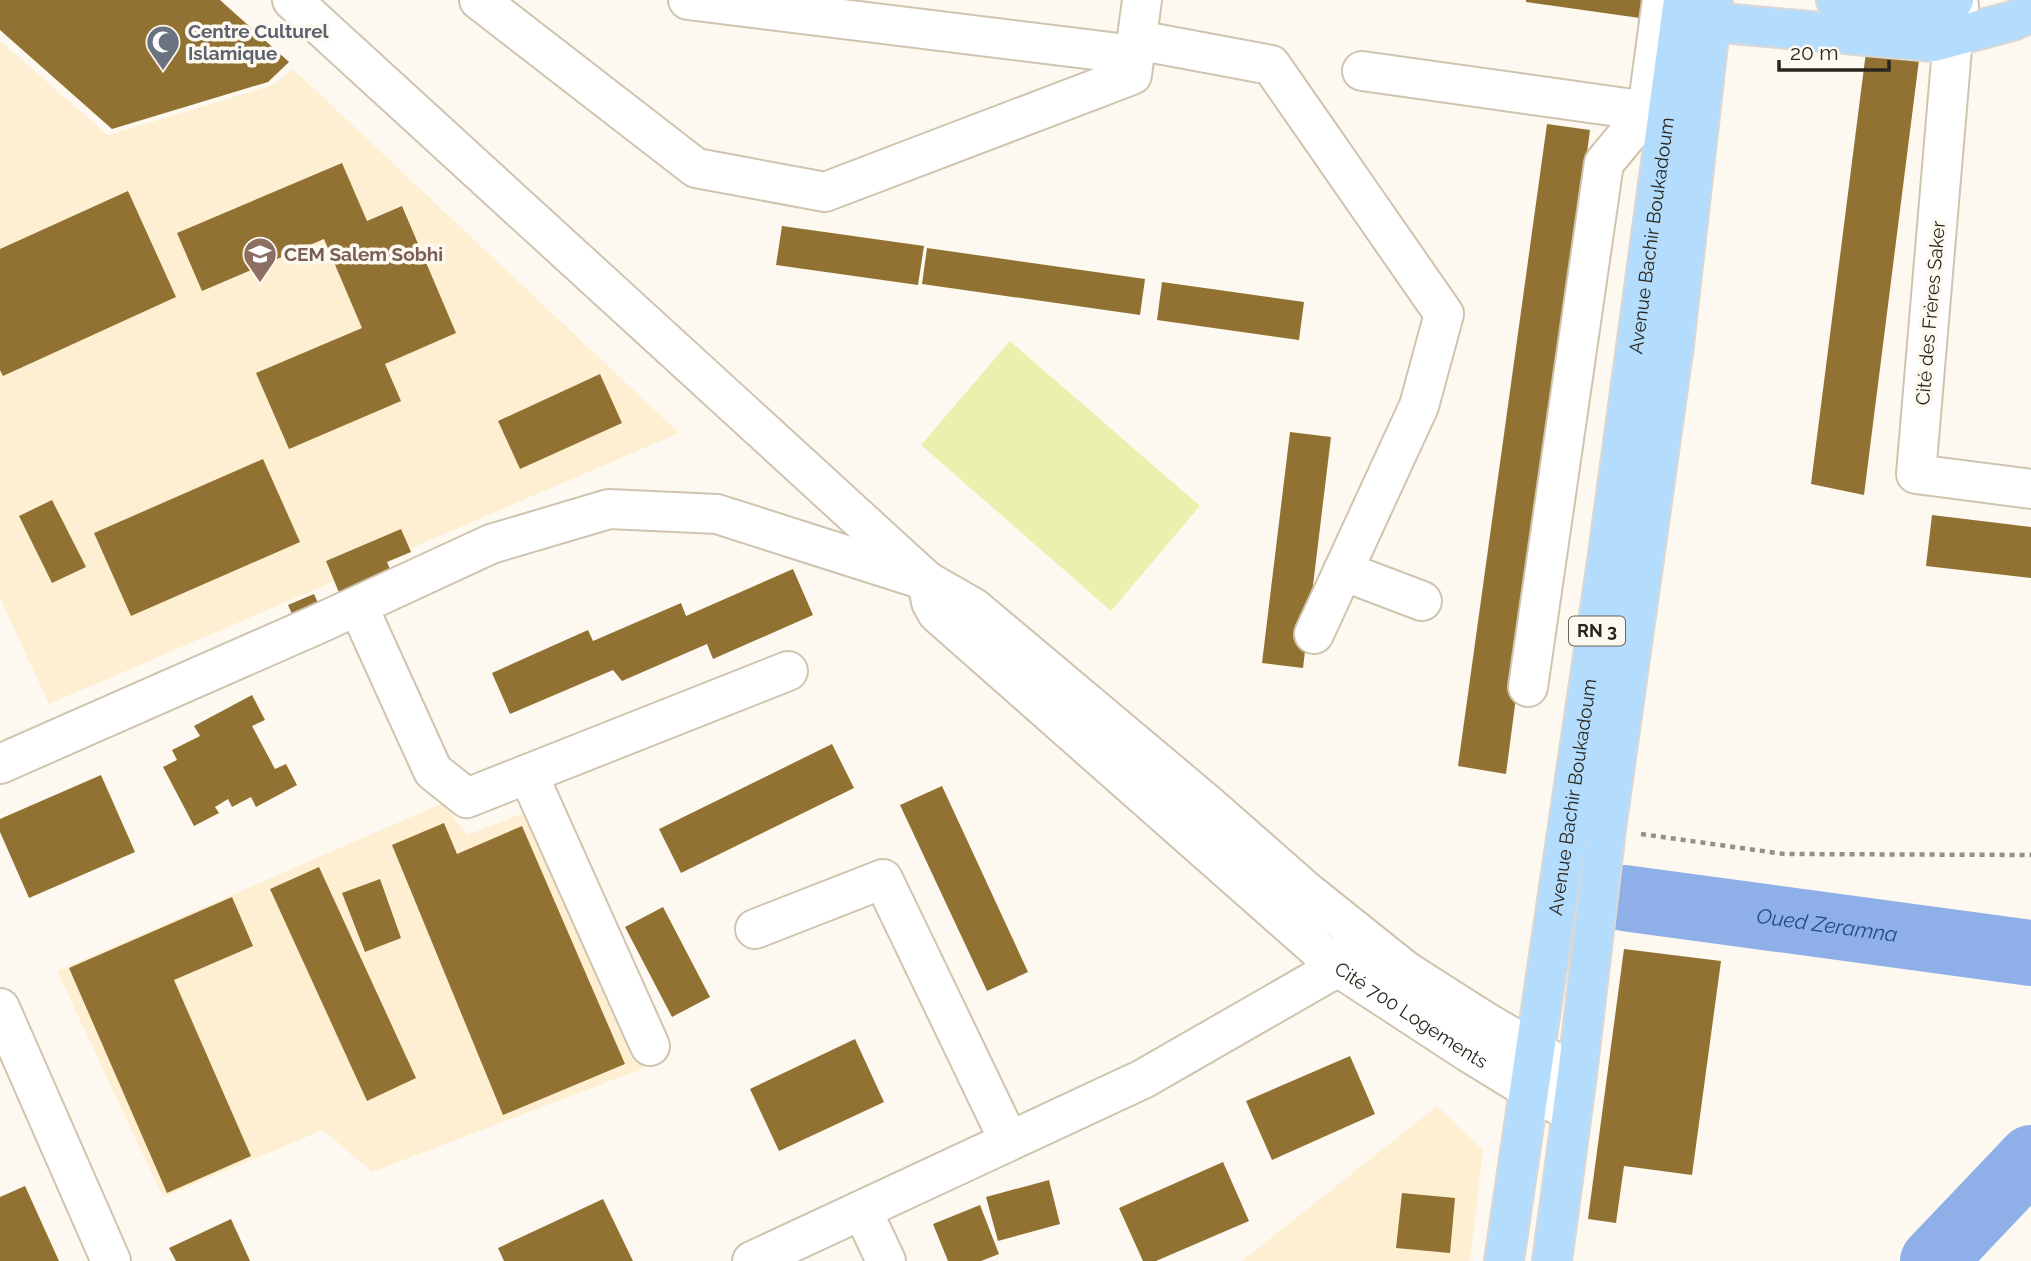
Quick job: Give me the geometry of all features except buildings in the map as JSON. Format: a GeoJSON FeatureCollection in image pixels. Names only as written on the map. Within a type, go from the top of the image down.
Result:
{"type":"FeatureCollection","features":[{"type":"Feature","properties":{"kind":"main road"},"geometry":{"type":"LineString","coordinates":[[1836,0],[1956,12],[2012,21],[2031,13]]}},
{"type":"Feature","properties":{"kind":"main road"},"geometry":{"type":"LineString","coordinates":[[1691,4],[1784,29],[1934,42],[1956,12]]}},
{"type":"Feature","properties":{"kind":"main road","name":"Avenue Bachir Boukadoum"},"geometry":{"type":"LineString","coordinates":[[1552,1261],[1606,829],[1674,345],[1705,76],[1691,4]]}},
{"type":"Feature","properties":{"kind":"main road","name":"Avenue Bachir Boukadoum"},"geometry":{"type":"LineString","coordinates":[[1504,1261],[1691,4]]}},
{"type":"Feature","properties":{"kind":"main road"},"geometry":{"type":"LineString","coordinates":[[1705,76],[1719,59],[1733,49],[1753,38],[1784,29]]}},
{"type":"Feature","properties":{"kind":"street"},"geometry":{"type":"LineString","coordinates":[[292,0],[927,581],[931,602],[937,613],[1338,967]]}},
{"type":"Feature","properties":{"kind":"street"},"geometry":{"type":"LineString","coordinates":[[480,0],[696,168],[825,192],[1132,75],[1142,0]]}},
{"type":"Feature","properties":{"kind":"street"},"geometry":{"type":"LineString","coordinates":[[688,0],[1271,65],[1444,314],[1419,406],[1314,634]]}},
{"type":"Feature","properties":{"kind":"street"},"geometry":{"type":"LineString","coordinates":[[1528,687],[1604,163],[1647,111],[1691,4]]}},
{"type":"Feature","properties":{"kind":"street","name":"Cité des Frères Saker"},"geometry":{"type":"LineString","coordinates":[[1956,12],[1916,474],[2031,489]]}},
{"type":"Feature","properties":{"kind":"street"},"geometry":{"type":"LineString","coordinates":[[1362,71],[1647,111]]}},
{"type":"Feature","properties":{"kind":"street"},"geometry":{"type":"LineString","coordinates":[[0,764],[358,606],[491,544],[609,509],[717,514],[927,581],[974,608],[1306,891],[1406,971]]}},
{"type":"Feature","properties":{"kind":"street"},"geometry":{"type":"LineString","coordinates":[[1343,570],[1422,601]]}},
{"type":"Feature","properties":{"kind":"street"},"geometry":{"type":"LineString","coordinates":[[358,606],[433,771],[467,798],[788,671]]}},
{"type":"Feature","properties":{"kind":"street"},"geometry":{"type":"LineString","coordinates":[[528,774],[650,1046]]}},
{"type":"Feature","properties":{"kind":"street"},"geometry":{"type":"LineString","coordinates":[[755,929],[883,879],[1009,1141]]}},
{"type":"Feature","properties":{"kind":"street"},"geometry":{"type":"LineString","coordinates":[[752,1261],[1143,1079],[1338,967],[1360,933]]}},
{"type":"Feature","properties":{"kind":"street","name":"Cité 700 Logements"},"geometry":{"type":"LineString","coordinates":[[1338,967],[1406,971],[1530,1090],[1571,1112]]}},
{"type":"Feature","properties":{"kind":"street","name":"Cité 700 Logements"},"geometry":{"type":"LineString","coordinates":[[1338,967],[1477,1037],[1535,1051],[1577,1074]]}},
{"type":"Feature","properties":{"kind":"street"},"geometry":{"type":"LineString","coordinates":[[1522,1146],[1514,1119],[1477,1037],[1506,1024],[1518,1023],[1532,1016],[1543,1005]]}},
{"type":"Feature","properties":{"kind":"street"},"geometry":{"type":"LineString","coordinates":[[0,1008],[111,1261]]}},
{"type":"Feature","properties":{"kind":"street"},"geometry":{"type":"LineString","coordinates":[[862,1210],[886,1261]]}},
{"type":"Feature","properties":{"kind":"path"},"geometry":{"type":"LineString","coordinates":[[1606,829],[1784,854],[2031,855]]}},
{"type":"Feature","properties":{"kind":"shaded area","name":"CEM Salem Sobhi"},"geometry":{"type":"Polygon","coordinates":[[[0,41],[108,135],[273,85],[293,69],[679,433],[49,704],[0,598],[0,41]]]}},
{"type":"Feature","properties":{"kind":"shaded area"},"geometry":{"type":"Polygon","coordinates":[[[443,803],[467,835],[527,812],[644,1068],[372,1172],[323,1130],[163,1197],[57,971],[443,803]]]}},
{"type":"Feature","properties":{"kind":"shaded area"},"geometry":{"type":"Polygon","coordinates":[[[1437,1106],[1483,1150],[1470,1261],[1242,1261],[1437,1106]]]}},
{"type":"Feature","properties":{"kind":"green space"},"geometry":{"type":"Polygon","coordinates":[[[1010,341],[1200,506],[1111,611],[921,445],[1010,341]]]}},
{"type":"Feature","properties":{"kind":"waterway","name":"Oued Zeramna"},"geometry":{"type":"LineString","coordinates":[[1624,898],[2031,953]]}},
{"type":"Feature","properties":{"kind":"waterway","name":"Oued Zeramna"},"geometry":{"type":"LineString","coordinates":[[1933,1261],[2031,1158]]}},
{"type":"Feature","properties":{"kind":"place","name":"Centre Culturel Islamique"},"geometry":{"type":"Point","coordinates":[163,72]}},
{"type":"Feature","properties":{"kind":"place","name":"CEM Salem Sobhi"},"geometry":{"type":"Point","coordinates":[260,284]}}]}
